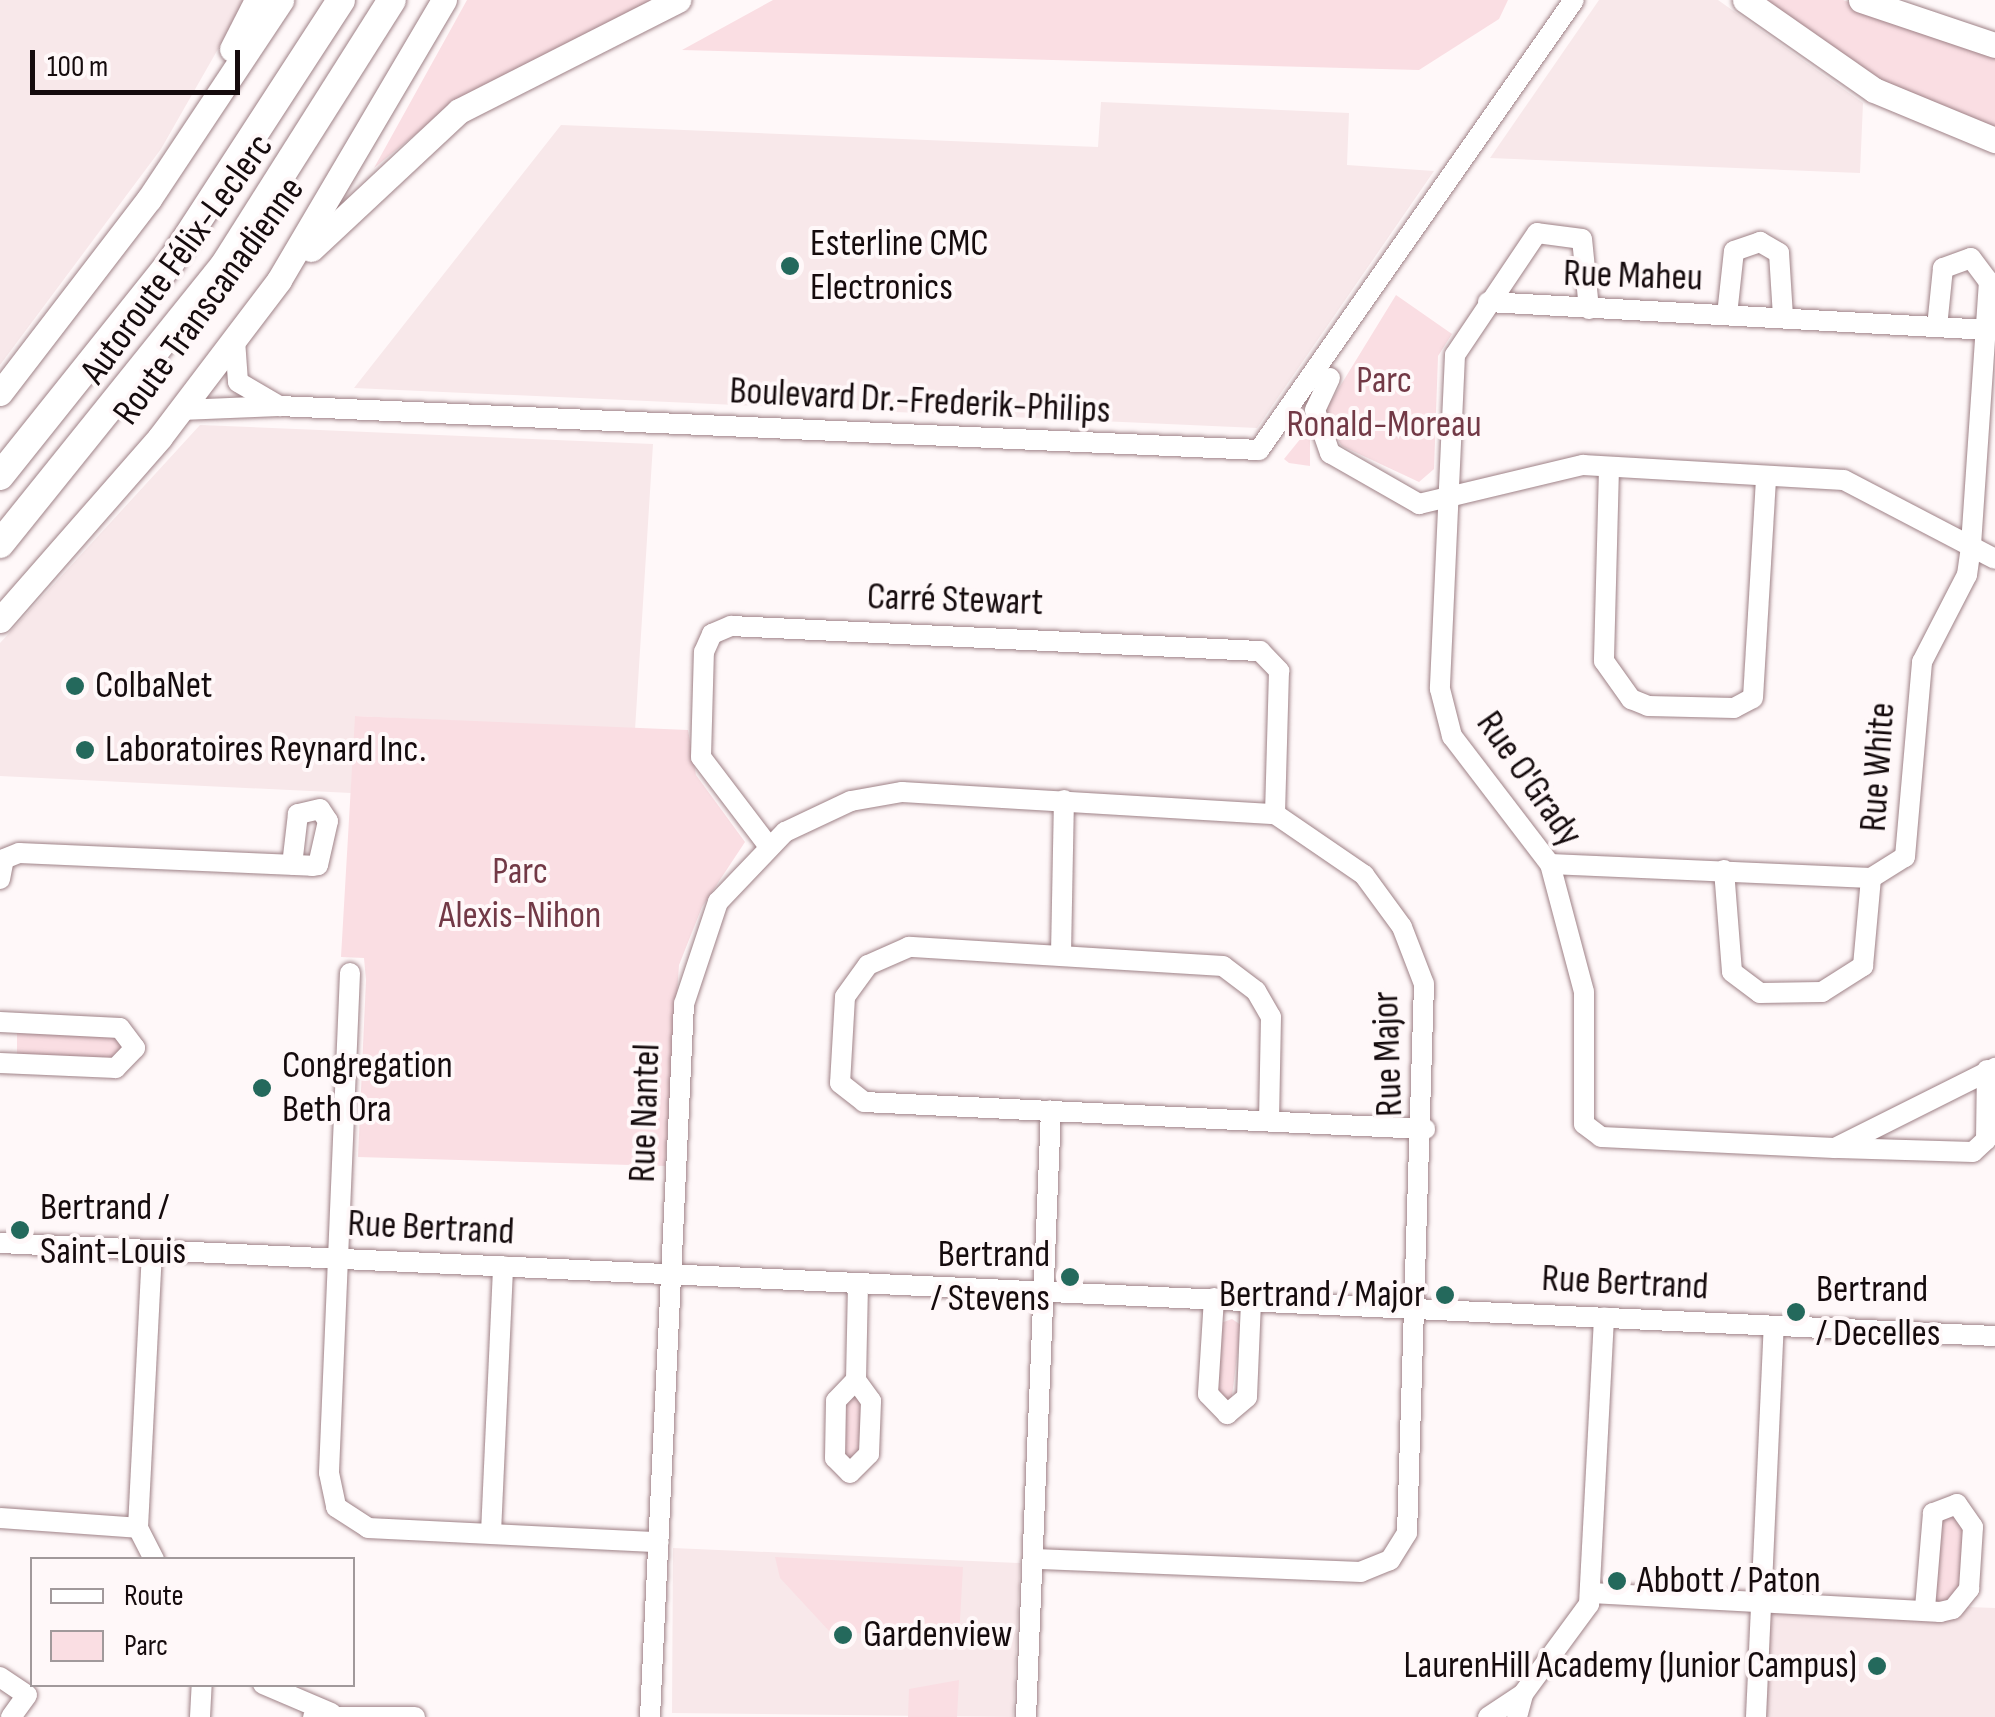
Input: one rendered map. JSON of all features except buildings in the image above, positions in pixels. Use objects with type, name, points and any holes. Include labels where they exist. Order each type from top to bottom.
[{"type":"highway","name":"Autoroute Félix-Leclerc","points":[[0,476],[171,262],[340,0]]},
{"type":"highway","name":"Autoroute Félix-Leclerc","points":[[0,544],[225,264],[392,0]]},
{"type":"main road","points":[[182,152],[257,0]]},
{"type":"main road","points":[[0,393],[182,152],[281,0]]},
{"type":"main road","name":"Route Transcanadienne","points":[[0,620],[181,410],[279,280],[444,0]]},
{"type":"main road","points":[[279,280],[458,112],[678,0]]},
{"type":"main road","points":[[1745,0],[1874,90],[1995,140]]},
{"type":"main road","points":[[1861,0],[1995,45]]},
{"type":"street","name":"Boulevard Dr.-Frederik-Philips","points":[[280,406],[1259,450],[1574,0]]},
{"type":"street","name":"Boulevard Dr.-Frederik-Philips","points":[[1432,207],[1423,240],[1334,371],[1314,410],[1340,463],[1413,502],[1446,502]]},
{"type":"street","points":[[1589,309],[1588,248],[1574,234],[1546,231],[1526,243],[1454,355],[1446,502],[1554,467],[1844,480],[1995,559]]},
{"type":"street","points":[[1726,315],[1734,251],[1760,242],[1779,254],[1782,317]]},
{"type":"street","name":"Rue White","points":[[1550,864],[1871,878],[1896,868],[1912,845],[1922,662],[1967,575],[1972,545],[1990,282],[1971,258],[1943,268],[1937,327]]},
{"type":"street","name":"Rue Maheu","points":[[1488,302],[1987,330]]},
{"type":"street","points":[[234,340],[238,382],[280,406]]},
{"type":"street","points":[[181,410],[280,406]]},
{"type":"street","points":[[1610,468],[1604,661],[1631,699],[1648,706],[1734,708],[1753,698],[1766,476]]},
{"type":"street","name":"Rue O'Grady","points":[[1446,502],[1443,713],[1550,864],[1584,992],[1588,1132],[1836,1148]]},
{"type":"street","name":"Carré Stewart","points":[[767,844],[701,757],[704,652],[712,634],[731,626],[1260,651],[1280,684],[1275,814]]},
{"type":"street","name":"Rue Nantel","points":[[650,1717],[686,985],[718,902],[767,844],[828,809],[902,792],[1064,800]]},
{"type":"street","points":[[1061,954],[1064,800],[1275,814]]},
{"type":"street","name":"Rue Major","points":[[1034,1559],[1347,1573],[1390,1560],[1408,1533],[1421,1308],[1429,1017],[1414,952],[1364,876],[1275,814]]},
{"type":"street","points":[[0,878],[4,858],[19,853],[292,865]]},
{"type":"street","points":[[1724,870],[1732,972],[1760,993],[1822,992],[1864,966],[1871,878]]},
{"type":"street","points":[[1269,1121],[1271,1017],[1244,978],[1198,960],[909,947],[868,965],[840,1017],[846,1093],[864,1102],[1426,1129]]},
{"type":"street","points":[[350,973],[330,1487],[342,1515],[368,1528],[658,1542]]},
{"type":"street","points":[[0,1022],[120,1028],[135,1048],[116,1068],[0,1063]]},
{"type":"street","points":[[1836,1148],[1973,1152],[1986,1140],[1991,1069]]},
{"type":"street","points":[[1836,1148],[1991,1069]]},
{"type":"street","points":[[1026,1717],[1051,1111]]},
{"type":"street","name":"Rue Bertrand","points":[[0,1242],[1995,1336]]},
{"type":"street","points":[[152,1251],[138,1528],[152,1557]]},
{"type":"street","points":[[491,1534],[503,1266]]},
{"type":"street","points":[[856,1380],[858,1283]]},
{"type":"street","points":[[1214,1298],[1208,1394],[1227,1414],[1247,1397],[1251,1300]]},
{"type":"street","points":[[1517,1717],[1523,1694],[1592,1593],[1604,1318]]},
{"type":"street","points":[[1756,1717],[1774,1326]]},
{"type":"street","points":[[1592,1593],[1925,1609],[1953,1608],[1970,1589],[1973,1527],[1957,1504],[1940,1505],[1930,1522],[1925,1609]]},
{"type":"street","points":[[0,1518],[138,1528]]},
{"type":"street","points":[[0,1678],[27,1695],[11,1717]]},
{"type":"street","points":[[200,1717],[202,1687]]},
{"type":"street","points":[[268,1687],[323,1715],[415,1717]]},
{"type":"street","points":[[1488,1717],[1523,1694]]},
{"type":"shaded area","points":[[0,0],[246,0],[161,149],[0,365]]},
{"type":"shaded area","points":[[1599,0],[1718,0],[1863,103],[1860,173],[1490,158]]},
{"type":"shaded area","points":[[1101,102],[1349,113],[1347,165],[1434,171],[1257,428],[354,388],[561,125],[1098,147]]},
{"type":"shaded area","points":[[200,425],[653,444],[635,730],[356,716],[351,793],[0,776],[0,643]]},
{"type":"shaded area","name":"Gardenview","points":[[673,1548],[1020,1563],[1013,1717],[672,1713]]},
{"type":"shaded area","name":"LaurenHill Academy (Junior Campus)","points":[[1761,1599],[1995,1608],[1995,1717],[1756,1717]]},
{"type":"green space","points":[[467,0],[661,0],[422,129],[374,168]]},
{"type":"green space","points":[[773,0],[1508,0],[1499,19],[1419,70],[682,50]]},
{"type":"green space","points":[[1765,0],[1843,0],[1995,52],[1995,128],[1883,81]]},
{"type":"green space","name":"Parc Ronald-Moreau","points":[[1396,295],[1452,334],[1438,356],[1434,469],[1419,482],[1342,446],[1323,414]]},
{"type":"green space","points":[[1310,427],[1310,466],[1289,463],[1284,459]]},
{"type":"green space","name":"Parc Alexis-Nihon","points":[[355,716],[688,730],[696,775],[745,842],[702,907],[679,965],[665,1166],[358,1157],[366,980],[364,958],[341,957]]},
{"type":"green space","points":[[17,1033],[115,1035],[125,1048],[117,1059],[17,1055]]},
{"type":"green space","points":[[1232,1319],[1241,1325],[1231,1404],[1217,1398],[1221,1323]]},
{"type":"green space","points":[[855,1396],[863,1404],[858,1462],[843,1456],[845,1403]]},
{"type":"green space","points":[[1954,1514],[1965,1527],[1962,1583],[1955,1598],[1936,1603],[1941,1520]]},
{"type":"green space","points":[[775,1557],[963,1567],[959,1638],[830,1632],[780,1578]]},
{"type":"green space","points":[[959,1680],[957,1717],[908,1717],[909,1689]]},
{"type":"place","name":"Esterline CMC Electronics","points":[[790,266]]},
{"type":"place","name":"ColbaNet","points":[[75,686]]},
{"type":"place","name":"Laboratoires Reynard Inc.","points":[[85,750]]},
{"type":"place","name":"Congregation Beth Ora","points":[[262,1088]]},
{"type":"place","name":"Bertrand / Saint-Louis","points":[[20,1230]]},
{"type":"place","name":"Bertrand / Stevens","points":[[1070,1277]]},
{"type":"place","name":"Bertrand / Major","points":[[1445,1295]]},
{"type":"place","name":"Bertrand / Decelles","points":[[1796,1312]]},
{"type":"place","name":"Abbott / Paton","points":[[1617,1581]]},
{"type":"place","name":"Gardenview","points":[[843,1635]]},
{"type":"place","name":"LaurenHill Academy (Junior Campus)","points":[[1877,1666]]}]
